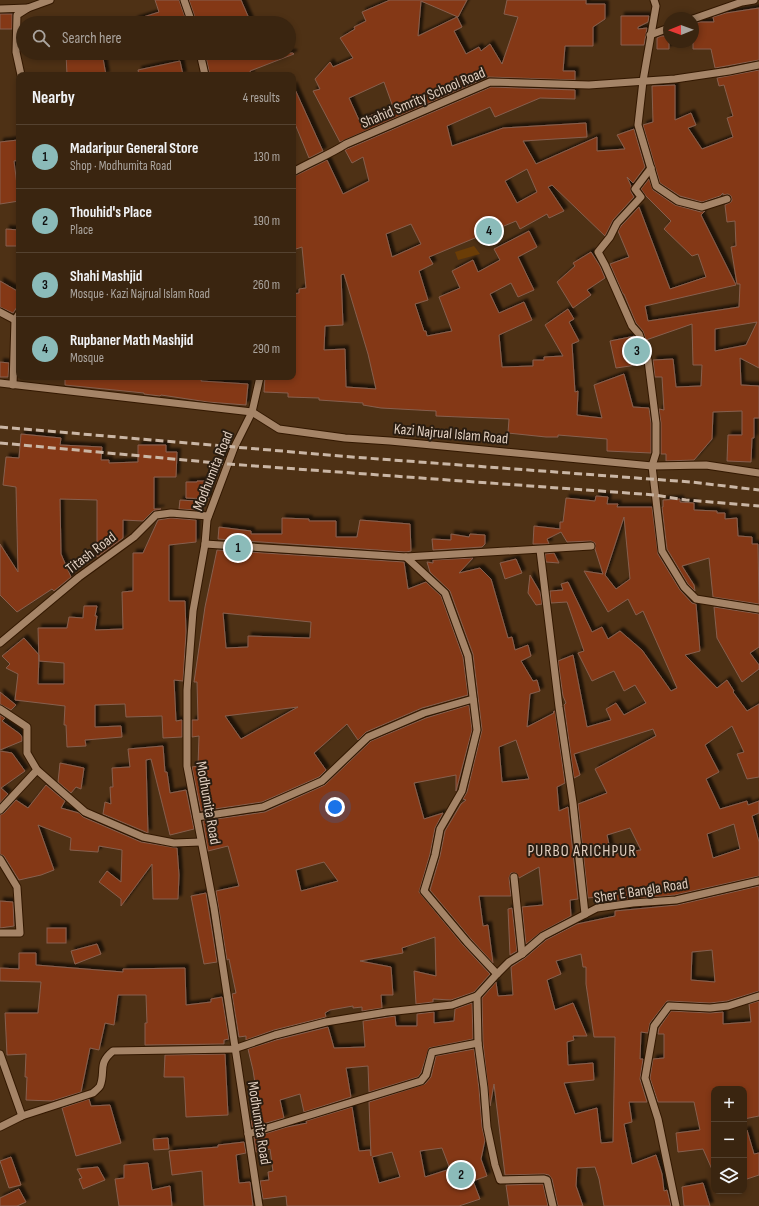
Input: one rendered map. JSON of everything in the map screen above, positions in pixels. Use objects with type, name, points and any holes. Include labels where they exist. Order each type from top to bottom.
[{"type":"street","points":[[17,16],[28,8],[50,0]]},
{"type":"street","points":[[184,0],[190,16]]},
{"type":"street","points":[[654,0],[656,6],[643,81],[638,125],[656,186],[678,201],[702,206],[727,199]]},
{"type":"street","points":[[699,17],[742,2],[754,0]]},
{"type":"street","points":[[0,9],[28,8]]},
{"type":"street","points":[[650,35],[663,30]]},
{"type":"street","points":[[18,60],[20,72]]},
{"type":"street","points":[[202,60],[204,72]]},
{"type":"street","name":"Shahid Smrity School Road","points":[[296,170],[310,162],[330,154],[346,144],[490,82],[589,85],[675,79],[759,65]]},
{"type":"street","points":[[651,168],[635,189],[641,197],[617,223],[610,237],[598,252],[605,264],[632,326],[639,334],[648,360],[656,423],[656,453],[652,466],[662,551],[684,586],[696,599],[759,609]]},
{"type":"street","points":[[0,312],[15,320],[13,385]]},
{"type":"street","points":[[0,383],[252,412],[259,380]]},
{"type":"street","name":"Kazi Najrual Islam Road","points":[[252,412],[279,428],[345,438],[652,466],[706,465],[759,474]]},
{"type":"street","name":"Modhumita Road","points":[[252,412],[234,448],[208,516],[205,544],[193,611],[187,690],[187,766],[214,908],[258,1206]]},
{"type":"street","name":"Titash Road","points":[[0,643],[79,577],[134,537],[156,515],[171,513],[208,516]]},
{"type":"street","points":[[205,544],[406,557],[591,546]]},
{"type":"street","points":[[540,550],[559,707],[573,804],[585,914]]},
{"type":"street","points":[[406,557],[445,593],[468,656],[477,730],[462,792],[440,829],[435,855],[424,890],[467,942],[497,974]]},
{"type":"street","points":[[197,818],[263,807],[322,781],[368,737],[424,713],[473,699]]},
{"type":"street","points":[[0,709],[27,727],[27,753],[37,770],[85,812],[111,825],[143,837],[174,843],[202,842]]},
{"type":"street","points":[[0,810],[37,770]]},
{"type":"street","points":[[0,859],[16,887],[20,933],[0,933]]},
{"type":"street","points":[[514,877],[522,954]]},
{"type":"street","name":"Sher E Bangla Road","points":[[477,996],[510,962],[543,936],[597,908],[676,900],[759,881]]},
{"type":"street","points":[[0,1127],[22,1116],[93,1093],[100,1086],[103,1063],[108,1055],[113,1051],[234,1049],[275,1034],[326,1022],[387,1012],[452,1005],[477,996],[478,1044],[484,1088],[487,1127],[495,1165],[500,1180],[547,1180],[553,1206]]},
{"type":"street","points":[[676,1206],[658,1119],[645,1078],[654,1026],[669,1006],[710,1008],[728,1006],[759,996]]},
{"type":"street","points":[[248,1134],[421,1081],[426,1075],[432,1052],[478,1044]]},
{"type":"street","points":[[0,1054],[22,1116]]},
{"type":"shaded area","points":[[474,246],[480,254],[458,260],[455,252]]},
{"type":"building","points":[[155,0],[179,0],[185,16],[146,16],[159,12]]},
{"type":"building","points":[[189,0],[241,0],[248,16],[195,16]]},
{"type":"building","points":[[390,0],[467,0],[458,17],[421,1],[418,36],[457,17],[462,27],[454,31],[466,54],[479,47],[481,51],[490,44],[502,64],[518,17],[504,14],[507,0],[586,0],[586,4],[605,4],[605,19],[593,27],[593,46],[565,46],[563,71],[575,71],[575,80],[488,77],[340,142],[313,91],[320,89],[315,79],[330,62],[333,67],[353,58],[340,38],[355,29],[354,27],[366,21],[362,12]],"holes":[[[384,82],[393,107],[359,120],[349,98]]]},
{"type":"building","points":[[759,8],[759,60],[715,68],[711,49],[693,49],[699,48],[699,22],[714,22],[713,17],[726,13]]},
{"type":"building","points":[[0,14],[12,14],[12,29],[0,29]]},
{"type":"building","points":[[621,16],[649,16],[648,22],[638,27],[638,29],[647,28],[644,45],[621,45]]},
{"type":"building","points":[[663,36],[663,48],[669,49],[657,49],[657,38]]},
{"type":"building","points":[[66,60],[103,60],[105,72],[67,72]]},
{"type":"building","points":[[207,60],[278,60],[250,72],[209,72]]},
{"type":"building","points":[[180,61],[182,72],[138,72],[138,70]]},
{"type":"building","points":[[759,70],[759,368],[740,358],[741,385],[759,386],[759,418],[754,418],[754,438],[752,438],[751,462],[727,461],[728,435],[742,435],[742,411],[713,412],[712,439],[694,460],[666,461],[666,454],[661,454],[661,423],[659,409],[664,410],[662,377],[655,377],[653,360],[673,359],[676,387],[701,386],[702,365],[693,365],[692,324],[646,340],[643,331],[636,323],[610,264],[629,257],[618,231],[639,207],[670,289],[706,277],[698,254],[692,256],[664,229],[671,221],[641,189],[649,179],[653,190],[675,205],[701,212],[705,211],[701,215],[736,285],[645,306],[648,321],[739,307],[740,284],[737,284],[731,247],[736,246],[735,221],[727,222],[725,205],[731,202],[731,196],[728,194],[723,195],[723,193],[720,196],[702,202],[680,196],[660,183],[643,125],[653,122],[652,86],[675,85],[675,120],[691,113],[696,125],[688,128],[702,149],[733,137],[727,118],[733,116],[724,85],[719,86],[717,78]],"holes":[[[757,322],[746,345],[715,351],[715,329]]]},
{"type":"building","points":[[491,87],[575,90],[575,99],[540,98],[495,117],[490,107],[447,126],[452,146],[503,128],[586,123],[587,137],[523,141],[536,164],[597,137],[597,151],[625,149],[617,135],[634,129],[645,167],[633,183],[627,177],[634,197],[613,220],[605,236],[552,185],[548,187],[564,211],[549,218],[547,214],[520,229],[516,221],[429,257],[433,264],[419,271],[428,300],[415,304],[427,336],[452,331],[439,297],[460,288],[452,271],[473,260],[478,272],[500,260],[494,249],[529,231],[537,247],[518,257],[534,290],[518,297],[511,283],[490,294],[499,313],[524,302],[532,320],[499,335],[502,367],[533,366],[533,360],[544,360],[544,357],[563,356],[545,325],[568,309],[574,319],[569,322],[579,341],[572,344],[575,392],[578,391],[577,415],[602,418],[594,385],[624,374],[633,407],[649,408],[651,423],[651,453],[607,451],[607,439],[558,435],[558,437],[546,437],[508,433],[509,419],[436,416],[436,411],[381,408],[363,405],[363,403],[319,400],[319,398],[288,397],[288,393],[264,392],[265,380],[296,380],[296,294],[299,293],[299,289],[306,288],[302,247],[296,249],[296,176],[327,160],[343,194],[369,181],[363,157],[352,163],[345,150]],"holes":[[[527,169],[537,192],[517,203],[505,181]],[[411,224],[421,244],[392,257],[386,234]],[[344,274],[368,354],[376,389],[346,387],[345,349],[324,350],[325,326],[343,325],[341,275]]]},
{"type":"building","points":[[296,92],[323,151],[309,158],[296,126]]},
{"type":"building","points":[[16,140],[16,161],[14,161],[16,177],[16,201],[0,204],[0,142]]},
{"type":"building","points":[[6,229],[16,230],[16,246],[6,246]]},
{"type":"building","points":[[591,252],[600,266],[605,278],[587,290],[591,295],[573,308],[557,282],[575,266],[573,263]]},
{"type":"building","points":[[0,281],[16,290],[16,308],[13,313],[0,307]]},
{"type":"building","points":[[635,336],[644,364],[616,368],[610,341]]},
{"type":"building","points":[[0,362],[9,363],[8,377],[0,377]]},
{"type":"building","points":[[65,380],[201,380],[248,384],[246,405],[65,385]]},
{"type":"building","points":[[21,434],[61,438],[60,445],[102,447],[101,460],[109,460],[109,463],[138,462],[138,445],[166,445],[166,452],[177,452],[176,477],[154,477],[154,509],[161,509],[153,511],[143,521],[123,520],[123,538],[97,557],[97,500],[60,499],[61,554],[71,577],[54,591],[52,589],[17,612],[0,595],[0,544],[18,572],[16,487],[3,485],[6,457],[19,458]]},
{"type":"building","points":[[208,481],[208,499],[186,498],[186,482]]},
{"type":"building","points":[[596,496],[608,497],[607,504],[618,504],[617,507],[652,507],[658,554],[680,590],[692,603],[696,604],[700,651],[685,655],[717,688],[727,680],[734,691],[733,692],[747,711],[759,704],[759,777],[747,779],[737,754],[744,752],[732,726],[705,745],[719,772],[706,779],[720,809],[747,801],[748,805],[759,801],[759,813],[752,816],[759,842],[759,876],[675,895],[614,901],[613,895],[588,898],[578,804],[607,793],[595,769],[656,736],[653,729],[574,754],[580,775],[574,778],[564,705],[566,703],[563,696],[558,661],[573,655],[587,727],[611,720],[606,709],[616,703],[624,715],[646,703],[635,685],[624,691],[614,671],[592,681],[578,653],[584,651],[567,602],[551,603],[550,591],[563,590],[561,584],[568,582],[592,632],[602,627],[608,639],[620,631],[642,650],[671,691],[677,688],[643,611],[636,615],[628,599],[608,612],[584,571],[603,574],[595,549],[595,543],[591,541],[567,542],[561,532],[547,539],[549,544],[533,544],[534,526],[560,529],[560,522],[563,522],[566,498],[595,501]],"holes":[[[624,517],[630,579],[616,589],[605,575]],[[734,824],[740,849],[713,858],[707,834]],[[630,828],[641,850],[611,854],[607,835]]]},
{"type":"building","points":[[680,499],[680,502],[694,503],[694,510],[717,511],[717,513],[725,513],[725,519],[737,518],[738,536],[752,537],[752,544],[758,544],[759,604],[713,597],[709,558],[682,566],[694,585],[695,591],[688,584],[667,549],[662,507],[663,500]]},
{"type":"building","points":[[180,500],[195,501],[195,510],[179,509]]},
{"type":"building","points":[[171,518],[196,520],[196,542],[169,545],[169,601],[185,601],[186,632],[183,681],[174,680],[176,721],[182,720],[182,737],[163,738],[162,716],[126,717],[125,704],[95,705],[95,727],[121,726],[122,737],[85,740],[86,746],[67,747],[66,725],[64,725],[65,706],[15,700],[18,674],[6,668],[10,664],[2,656],[24,638],[39,655],[38,628],[67,628],[69,617],[83,618],[84,606],[97,606],[95,630],[123,629],[122,592],[133,591],[133,553],[143,553],[158,520]],"holes":[[[39,658],[39,661],[64,663],[64,684],[38,684]]]},
{"type":"building","points":[[282,518],[309,519],[309,521],[336,521],[336,537],[357,537],[360,520],[410,524],[411,551],[406,552],[218,539],[219,527],[251,531],[251,534],[282,534]]},
{"type":"building","points":[[451,534],[469,537],[470,534],[485,535],[485,544],[482,547],[433,550],[432,539],[451,540]]},
{"type":"building","points":[[217,550],[404,562],[408,589],[426,582],[441,596],[463,657],[468,695],[422,708],[366,732],[358,740],[347,724],[314,753],[326,770],[319,777],[262,802],[201,811],[192,767],[198,766],[199,736],[192,737],[192,720],[198,720],[197,682],[194,682],[205,607]],"holes":[[[223,613],[311,622],[310,638],[248,636],[248,647],[226,648]],[[298,707],[241,739],[225,716]]]},
{"type":"building","points":[[554,553],[559,563],[546,562],[545,554]]},
{"type":"building","points":[[473,558],[459,573],[480,568],[491,579],[508,638],[512,637],[515,650],[528,645],[531,656],[521,661],[533,681],[537,680],[540,691],[530,694],[527,727],[554,713],[553,712],[555,711],[565,783],[557,787],[559,811],[568,807],[578,899],[570,900],[571,916],[541,932],[526,944],[522,907],[543,905],[539,867],[519,878],[516,873],[511,873],[509,878],[511,896],[479,896],[483,926],[488,925],[493,963],[430,890],[440,856],[445,831],[461,804],[466,800],[463,799],[467,792],[482,730],[473,654],[450,591],[430,572],[427,562],[433,563],[433,560]],"holes":[[[516,740],[529,779],[502,782],[499,747]]]},
{"type":"building","points":[[516,559],[522,573],[505,579],[500,563]]},
{"type":"building","points":[[530,575],[540,592],[542,604],[536,605],[528,593]]},
{"type":"building","points":[[714,607],[759,614],[759,647],[750,653],[759,665],[759,669],[742,682],[717,638]]},
{"type":"building","points":[[0,692],[16,705],[11,710],[0,704]]},
{"type":"building","points":[[469,705],[472,730],[456,791],[456,775],[414,783],[424,819],[443,813],[435,828],[430,854],[419,892],[463,945],[490,974],[474,992],[451,1000],[433,999],[433,1002],[416,1004],[414,971],[436,976],[435,937],[402,948],[403,953],[360,961],[391,967],[393,995],[381,995],[382,1008],[362,1011],[362,1007],[353,1008],[353,1006],[330,1010],[325,1013],[326,1017],[274,1030],[246,1040],[246,1036],[239,1037],[232,994],[236,993],[229,959],[227,960],[216,891],[239,886],[228,846],[208,851],[203,821],[265,812],[325,785],[371,741],[426,718]],"holes":[[[324,862],[338,881],[301,891],[296,870]]]},
{"type":"building","points":[[0,715],[5,718],[2,721],[20,734],[22,741],[0,750]]},
{"type":"building","points":[[163,746],[165,772],[167,772],[170,793],[186,790],[194,829],[170,835],[151,759],[146,760],[148,833],[103,814],[105,802],[111,804],[110,787],[113,787],[112,768],[130,767],[128,749]]},
{"type":"building","points":[[0,751],[12,753],[25,771],[1,788],[8,794],[0,803]]},
{"type":"building","points":[[60,763],[84,768],[81,789],[76,787],[71,793],[58,782]]},
{"type":"building","points":[[46,785],[65,801],[61,808],[79,813],[83,817],[141,842],[177,848],[179,875],[178,899],[153,899],[152,864],[121,906],[121,899],[99,882],[107,871],[121,882],[122,850],[99,846],[98,852],[70,850],[71,838],[38,825],[54,870],[41,875],[19,880],[4,856],[0,854],[0,815],[4,813],[16,800],[28,808]]},
{"type":"building","points":[[759,886],[759,991],[727,1001],[710,1003],[667,1001],[650,1023],[648,1033],[641,1032],[640,1059],[643,1059],[640,1079],[647,1102],[629,1102],[632,1122],[624,1124],[632,1164],[656,1155],[662,1174],[664,1191],[667,1190],[671,1206],[604,1206],[595,1167],[577,1168],[576,1186],[583,1206],[558,1206],[552,1179],[549,1175],[505,1175],[494,1084],[490,1106],[483,1043],[482,998],[496,982],[498,996],[513,995],[511,967],[525,958],[546,940],[577,924],[615,916],[615,911],[677,905]],"holes":[[[712,950],[715,982],[691,980],[692,952]],[[581,954],[583,967],[586,967],[586,984],[594,1037],[615,1037],[613,1142],[601,1143],[597,1108],[575,1114],[564,1083],[594,1080],[593,1063],[568,1065],[567,1042],[574,1040],[573,1036],[587,1036],[573,1003],[555,1010],[547,980],[561,974],[556,961]]]},
{"type":"building","points":[[206,893],[217,962],[204,964],[191,896]]},
{"type":"building","points":[[0,901],[13,902],[14,926],[0,928]]},
{"type":"building","points":[[512,908],[517,951],[510,955],[508,909]]},
{"type":"building","points":[[47,928],[66,928],[66,943],[47,943]]},
{"type":"building","points":[[97,944],[101,954],[75,964],[71,951]]},
{"type":"building","points":[[19,953],[36,953],[36,965],[123,972],[123,969],[185,968],[186,1005],[211,1002],[211,999],[222,997],[229,1039],[224,1040],[224,1044],[145,1045],[145,1023],[147,1023],[146,995],[118,995],[114,1025],[105,1023],[99,1050],[90,1048],[81,1092],[52,1101],[26,1100],[26,1054],[7,1055],[5,1013],[38,1013],[41,982],[0,981],[0,968],[19,969]]},
{"type":"building","points":[[759,1001],[759,1116],[747,1118],[747,1086],[711,1086],[711,1167],[703,1149],[678,1152],[676,1133],[700,1130],[694,1102],[658,1102],[650,1078],[653,1059],[664,1058],[664,1034],[658,1034],[659,1028],[671,1011],[710,1013],[723,1012],[723,1024],[751,1022],[749,1004]]},
{"type":"building","points":[[472,1003],[473,1039],[429,1048],[421,1073],[418,1077],[369,1092],[368,1066],[346,1068],[351,1097],[304,1112],[300,1094],[280,1100],[284,1118],[252,1127],[251,1121],[261,1118],[248,1049],[276,1040],[328,1027],[334,1048],[365,1047],[363,1021],[395,1016],[396,1026],[417,1026],[417,1014],[434,1012],[434,1023],[454,1021],[455,1009]]},
{"type":"building","points":[[474,1049],[482,1127],[485,1140],[481,1159],[487,1176],[473,1181],[480,1199],[459,1206],[287,1206],[286,1196],[263,1199],[260,1181],[269,1180],[268,1172],[273,1171],[270,1149],[256,1152],[254,1137],[287,1127],[307,1123],[306,1121],[352,1107],[359,1151],[370,1150],[371,1156],[369,1102],[425,1084],[431,1077],[436,1056]],"holes":[[[442,1148],[450,1169],[425,1177],[420,1151]],[[392,1152],[400,1177],[379,1183],[372,1157]]]},
{"type":"building","points":[[225,1054],[228,1115],[186,1117],[184,1077],[164,1077],[165,1055]]},
{"type":"building","points":[[89,1099],[91,1106],[110,1105],[121,1143],[76,1156],[62,1108]]},
{"type":"building","points":[[747,1130],[754,1154],[759,1153],[759,1175],[747,1179]]},
{"type":"building","points":[[168,1138],[169,1149],[154,1150],[153,1139]]},
{"type":"building","points":[[244,1142],[246,1153],[236,1155],[239,1183],[250,1182],[253,1206],[204,1206],[202,1171],[172,1175],[169,1151],[218,1147],[218,1145]]},
{"type":"building","points":[[11,1157],[21,1185],[9,1188],[0,1161]]},
{"type":"building","points":[[148,1163],[152,1190],[170,1186],[172,1206],[119,1206],[115,1179],[124,1178],[124,1165]]},
{"type":"building","points":[[98,1167],[105,1180],[83,1189],[79,1179],[82,1178],[77,1169]]},
{"type":"building","points":[[703,1183],[710,1206],[684,1206],[682,1187]]},
{"type":"building","points":[[543,1184],[548,1206],[509,1206],[506,1185]]},
{"type":"building","points":[[19,1189],[26,1202],[17,1206],[0,1206],[0,1198]]},
{"type":"railway","points":[[0,427],[352,457],[691,482],[759,490]]},
{"type":"railway","points":[[0,443],[228,464],[655,495],[686,500],[759,506]]},
{"type":"place","name":"Rupbaner Math Mashjid","points":[[489,231]]},
{"type":"place","name":"Shahi Mashjid","points":[[637,351]]},
{"type":"place","name":"Madaripur General Store","points":[[238,548]]},
{"type":"place","name":"Thouhid's Place","points":[[461,1175]]},
{"type":"district","name":"PURBO ARICHPUR","points":[[582,851]]}]
